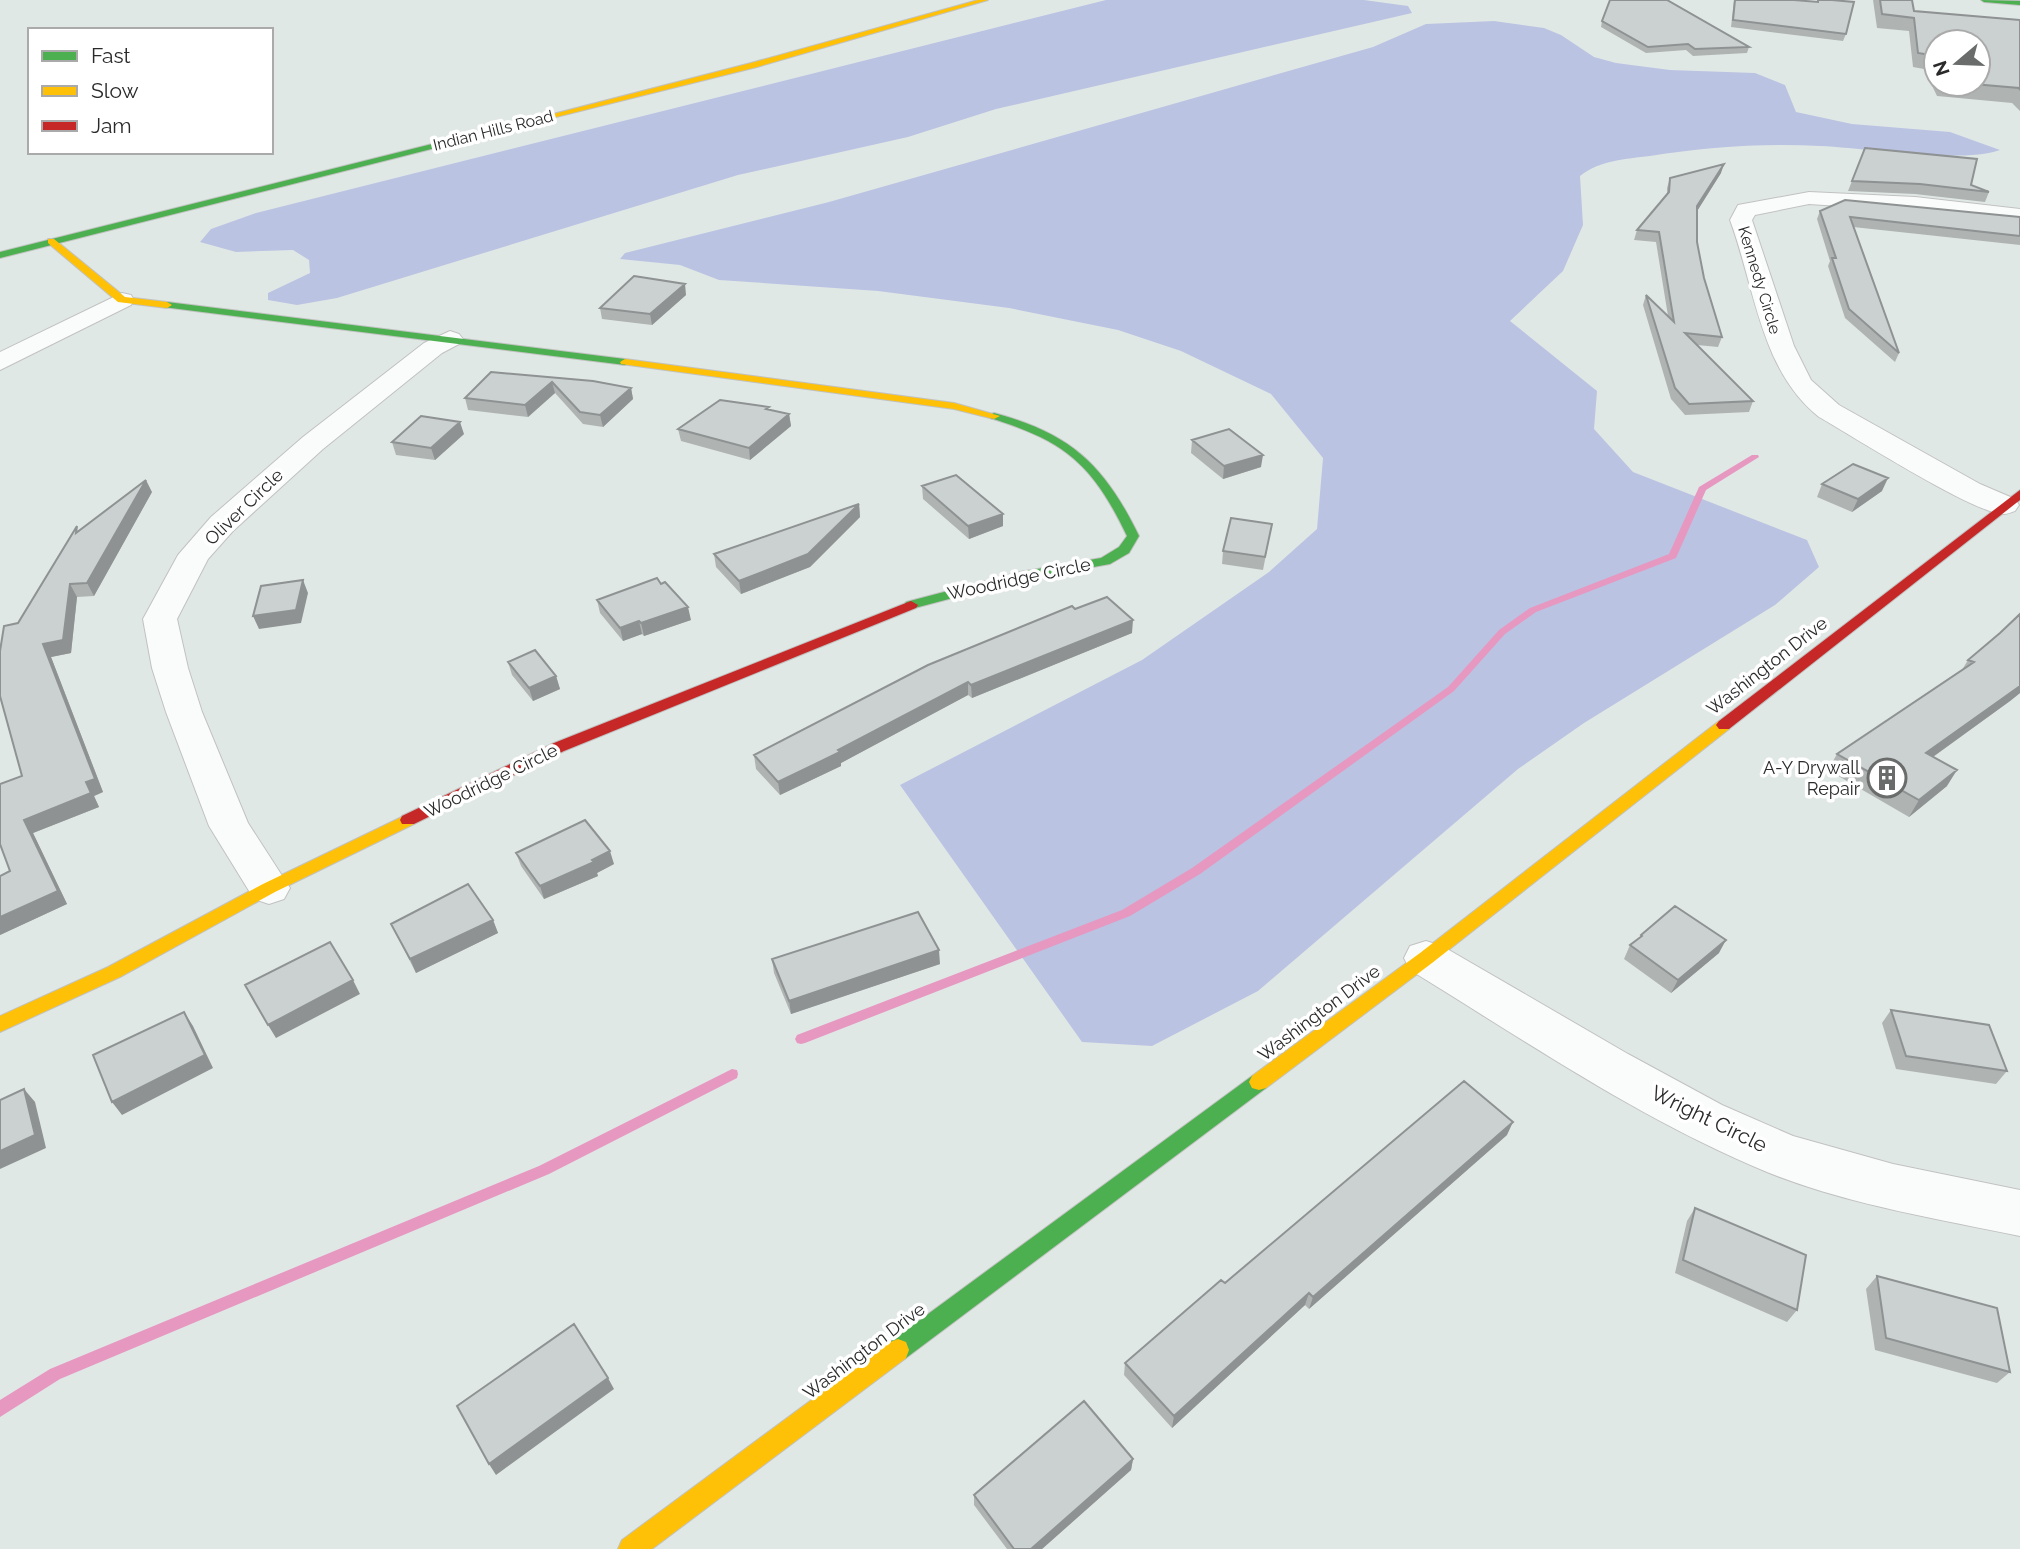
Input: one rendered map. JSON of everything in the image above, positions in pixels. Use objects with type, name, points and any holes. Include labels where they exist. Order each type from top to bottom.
[{"type":"street","name":"Indian Hills Road","points":[[0,255],[754,65],[985,0]]},
{"type":"street","points":[[1984,0],[2020,3]]},
{"type":"street","name":"Kennedy Circle","points":[[2012,499],[1969,490],[1829,411],[1811,396],[1799,382],[1781,346],[1754,254],[1741,220],[1746,210],[1809,198],[1915,204],[2020,216]]},
{"type":"street","points":[[0,362],[122,300],[51,241]]},
{"type":"street","name":"Woodridge Circle","points":[[0,1024],[114,972],[269,888],[559,747],[925,599],[1020,576],[1105,561],[1124,550],[1133,536],[1115,496],[1088,462],[1053,437],[1012,418],[954,406],[450,339],[122,300]]},
{"type":"street","name":"Oliver Circle","points":[[269,888],[229,826],[170,668],[160,619],[194,555],[222,524],[313,443],[433,348],[450,339]]},
{"type":"street","name":"Washington Drive","points":[[631,1549],[1426,958],[2012,499]]},
{"type":"street","name":"Wright Circle","points":[[1426,958],[1611,1068],[1705,1120],[1785,1156],[1893,1187],[2020,1213]]},
{"type":"shaded area","points":[[1106,0],[1364,0],[1408,6],[1412,13],[996,109],[908,137],[738,175],[337,298],[297,305],[268,300],[268,293],[310,273],[309,260],[293,250],[236,252],[200,242],[211,229],[256,213]]},
{"type":"shaded area","points":[[1494,21],[1544,28],[1561,35],[1594,57],[1616,63],[1670,70],[1755,73],[1785,85],[1796,112],[1852,124],[1950,132],[2000,150],[1961,156],[1820,146],[1735,146],[1614,161],[1580,176],[1583,225],[1563,271],[1510,321],[1597,391],[1594,429],[1633,472],[1807,540],[1819,567],[1775,605],[1584,723],[1518,769],[1258,991],[1152,1046],[1082,1042],[900,785],[1142,660],[1269,572],[1317,529],[1323,458],[1271,394],[1181,351],[1118,330],[1009,308],[878,291],[719,280],[680,265],[620,259],[625,253],[829,202],[1373,47],[1426,24]]},
{"type":"building","points":[[1610,0],[1667,0],[1749,47],[1695,49],[1688,44],[1648,47],[1602,21]]},
{"type":"building","points":[[1735,0],[1854,2],[1846,34],[1733,20]]},
{"type":"building","points":[[1880,0],[1912,0],[1914,11],[2020,20],[2020,90],[1992,86],[1992,28],[1922,28],[1922,54],[1918,53],[1914,18],[1882,14]]},
{"type":"building","points":[[1865,148],[1977,159],[1971,185],[1989,192],[1920,184],[1852,181]]},
{"type":"building","points":[[1724,164],[1697,206],[1697,242],[1704,278],[1722,337],[1685,333],[1753,401],[1689,404],[1675,388],[1646,295],[1674,322],[1659,232],[1637,230],[1669,192],[1670,178]]},
{"type":"building","points":[[1845,200],[2020,217],[2020,236],[1850,217],[1899,353],[1849,309],[1820,211]]},
{"type":"building","points":[[634,276],[685,284],[650,314],[600,308]]},
{"type":"building","points":[[491,372],[593,381],[631,388],[600,415],[580,412],[552,382],[525,405],[465,398]]},
{"type":"building","points":[[720,400],[769,407],[766,409],[789,414],[749,448],[678,429]]},
{"type":"building","points":[[421,416],[460,422],[431,448],[392,442]]},
{"type":"building","points":[[1229,429],[1263,455],[1224,466],[1192,440]]},
{"type":"building","points":[[1853,464],[1888,478],[1858,499],[1822,484]]},
{"type":"building","points":[[956,475],[1003,514],[968,526],[922,486]]},
{"type":"building","points":[[146,480],[87,583],[70,584],[63,640],[43,644],[95,779],[86,782],[91,793],[24,820],[58,891],[0,917],[0,876],[10,871],[0,844],[0,784],[22,776],[0,696],[0,651],[4,626],[18,623],[77,526],[76,533]]},
{"type":"building","points":[[859,504],[808,554],[739,581],[714,554]]},
{"type":"building","points":[[1231,518],[1272,524],[1265,557],[1223,551]]},
{"type":"building","points":[[657,578],[661,584],[665,582],[688,607],[620,628],[597,600]]},
{"type":"building","points":[[303,580],[296,610],[253,616],[261,586]]},
{"type":"building","points":[[1107,597],[1133,620],[971,685],[968,682],[838,750],[840,752],[778,782],[754,755],[928,665],[1072,606],[1075,609]]},
{"type":"building","points":[[2020,614],[2020,686],[1926,753],[1957,770],[1919,800],[1837,754],[1974,662],[1968,660]]},
{"type":"building","points":[[535,650],[556,676],[529,688],[508,662]]},
{"type":"building","points":[[585,820],[610,851],[592,860],[594,862],[540,886],[516,853]]},
{"type":"building","points":[[468,884],[493,920],[410,959],[391,924]]},
{"type":"building","points":[[1675,906],[1726,940],[1678,980],[1630,945]]},
{"type":"building","points":[[918,912],[939,950],[789,1001],[772,959]]},
{"type":"building","points":[[330,942],[353,980],[268,1025],[245,985]]},
{"type":"building","points":[[1891,1010],[1989,1025],[2007,1071],[1906,1056]]},
{"type":"building","points":[[184,1012],[205,1055],[112,1102],[93,1055]]},
{"type":"building","points":[[1464,1081],[1513,1122],[1313,1297],[1309,1293],[1174,1416],[1125,1363],[1221,1280],[1225,1283]]},
{"type":"building","points":[[24,1089],[35,1135],[0,1151],[0,1100]]},
{"type":"building","points":[[1695,1208],[1806,1255],[1797,1310],[1683,1260]]},
{"type":"building","points":[[1877,1276],[1997,1308],[2010,1372],[1886,1338]]},
{"type":"building","points":[[574,1324],[608,1378],[489,1464],[457,1406]]},
{"type":"building","points":[[1084,1401],[1133,1459],[1031,1549],[1014,1549],[974,1495]]},
{"type":"waterway","points":[[801,1039],[1126,913],[1196,871],[1451,689],[1502,632],[1533,610],[1673,556],[1702,489],[1755,457]]},
{"type":"waterway","points":[[0,1409],[55,1374],[544,1170],[732,1074]]},
{"type":"traffic: fast","points":[[1984,0],[2020,3]]},
{"type":"traffic: fast","points":[[0,255],[468,137]]},
{"type":"traffic: fast","points":[[167,305],[625,362]]},
{"type":"traffic: fast","points":[[911,605],[1020,576],[1105,561],[1124,550],[1133,536],[1109,490],[1080,457],[1044,433],[994,416]]},
{"type":"traffic: fast","points":[[898,1350],[1259,1082]]},
{"type":"traffic: slow","points":[[468,137],[754,65],[985,0]]},
{"type":"traffic: slow","points":[[51,241],[122,300],[167,305]]},
{"type":"traffic: slow","points":[[625,362],[954,406],[994,416]]},
{"type":"traffic: slow","points":[[1259,1082],[1426,958],[1724,725]]},
{"type":"traffic: slow","points":[[0,1024],[114,972],[269,888],[408,820]]},
{"type":"traffic: slow","points":[[631,1549],[898,1350]]},
{"type":"traffic: jam","points":[[1724,725],[2020,494]]},
{"type":"traffic: jam","points":[[408,820],[559,747],[911,605]]},
{"type":"place","name":"A-Y Drywall Repair","points":[[1887,778]]}]
